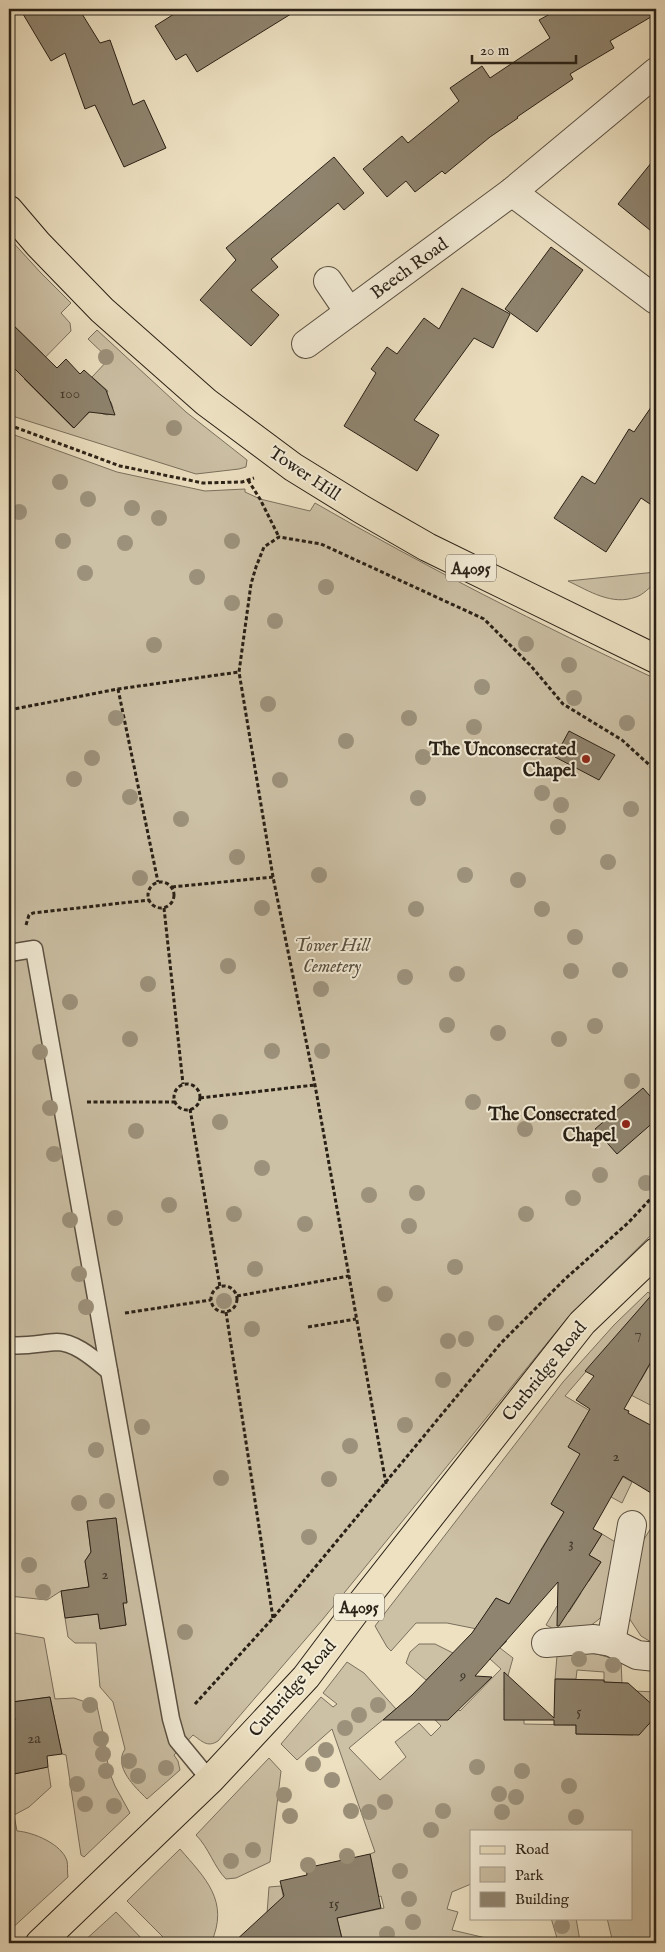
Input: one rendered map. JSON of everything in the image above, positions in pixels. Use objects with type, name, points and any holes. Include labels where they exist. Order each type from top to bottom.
[{"type":"main road","name":"Tower Hill","points":[[9,210],[38,244],[102,310],[206,402],[293,467],[361,509],[427,546],[654,652]]},
{"type":"main road","name":"Curbridge Road","points":[[40,1943],[210,1780],[306,1677],[363,1601],[582,1323],[656,1252]]},
{"type":"street","name":"Beech Road","points":[[306,344],[512,192],[656,72]]},
{"type":"street","points":[[512,192],[656,300]]},
{"type":"street","points":[[328,282],[349,312]]},
{"type":"street","points":[[611,1642],[632,1525]]},
{"type":"street","points":[[546,1643],[594,1639],[611,1642],[637,1655],[656,1657]]},
{"type":"lane","points":[[9,953],[34,949],[173,1728],[177,1740],[210,1780]]},
{"type":"lane","points":[[9,1345],[64,1343],[83,1352],[109,1371]]},
{"type":"path","points":[[9,425],[120,466],[203,484],[248,480],[293,467]]},
{"type":"path","points":[[248,480],[260,498],[279,537]]},
{"type":"path","points":[[386,1484],[315,1085],[273,877],[240,672],[251,584],[264,546],[279,537],[321,544],[484,619],[531,666],[563,704],[622,740],[656,771]]},
{"type":"path","points":[[9,710],[118,690],[240,672]]},
{"type":"path","points":[[118,690],[158,882]]},
{"type":"path","points":[[158,882],[166,883],[172,887],[273,877]]},
{"type":"path","points":[[158,882],[149,891],[149,900],[155,906],[164,908],[168,906],[173,900],[172,887]]},
{"type":"path","points":[[30,950],[26,923],[29,915],[33,913],[149,900]]},
{"type":"path","points":[[164,908],[184,1084]]},
{"type":"path","points":[[184,1084],[192,1084],[200,1093],[197,1105],[190,1109],[181,1108],[175,1102],[174,1097],[177,1089],[184,1084]]},
{"type":"path","points":[[200,1098],[315,1085]]},
{"type":"path","points":[[61,1103],[175,1102]]},
{"type":"path","points":[[190,1109],[220,1287]]},
{"type":"path","points":[[173,1728],[273,1618],[502,1343],[565,1279],[628,1222],[656,1193]]},
{"type":"path","points":[[237,1296],[349,1276]]},
{"type":"path","points":[[224,1286],[232,1289],[237,1296],[234,1308],[226,1312],[215,1308],[211,1300],[214,1292],[220,1287],[224,1286]]},
{"type":"path","points":[[100,1317],[211,1300]]},
{"type":"path","points":[[226,1312],[273,1618]]},
{"type":"path","points":[[308,1327],[356,1319]]},
{"type":"green space","points":[[9,238],[71,303],[61,313],[70,323],[71,331],[24,379],[73,428],[95,407],[103,414],[108,415],[113,408],[111,402],[104,397],[108,391],[92,377],[109,359],[88,339],[97,330],[186,412],[247,460],[246,467],[196,474],[9,415],[9,363],[22,376],[43,354],[9,321]]},
{"type":"green space","name":"Tower Hill Cemetery","points":[[9,433],[117,472],[205,491],[245,489],[245,492],[260,499],[310,511],[315,503],[484,595],[656,679],[656,1230],[569,1316],[323,1619],[218,1741],[208,1744],[193,1735],[174,1755],[180,1770],[147,1799],[132,1783],[124,1770],[122,1756],[125,1749],[113,1702],[100,1687],[96,1643],[75,1643],[68,1637],[65,1618],[98,1614],[100,1629],[126,1625],[123,1603],[127,1602],[116,1518],[87,1521],[91,1552],[85,1561],[89,1587],[61,1591],[47,1600],[9,1596]]},
{"type":"green space","points":[[656,572],[655,583],[641,595],[618,600],[592,593],[568,581]]},
{"type":"green space","points":[[648,1292],[652,1295],[565,1396],[656,1450],[656,1456],[584,1419],[568,1447],[585,1456],[576,1471],[614,1491],[623,1477],[632,1482],[622,1503],[600,1491],[565,1480],[551,1504],[564,1512],[540,1551],[589,1581],[601,1562],[589,1555],[602,1534],[622,1546],[603,1615],[590,1626],[556,1630],[546,1625],[557,1606],[569,1612],[581,1593],[533,1566],[509,1604],[496,1598],[478,1625],[507,1641],[500,1648],[513,1658],[504,1690],[524,1698],[524,1724],[576,1725],[576,1734],[633,1735],[633,1691],[656,1692],[656,1943],[613,1943],[607,1920],[632,1920],[632,1830],[470,1830],[470,1884],[452,1892],[447,1909],[458,1912],[452,1930],[507,1941],[506,1943],[339,1943],[342,1938],[337,1918],[384,1908],[381,1896],[374,1898],[378,1892],[370,1854],[375,1852],[332,1729],[297,1760],[281,1744],[321,1697],[333,1707],[337,1704],[323,1693],[347,1662],[364,1673],[396,1709],[349,1748],[380,1780],[406,1757],[395,1742],[419,1723],[431,1736],[441,1726],[415,1699],[454,1706],[460,1711],[501,1669],[490,1659],[477,1629],[447,1623],[416,1623],[391,1651],[375,1626],[563,1382],[614,1325]]},
{"type":"green space","points":[[653,1359],[656,1361],[656,1408],[629,1394],[641,1380]]},
{"type":"green space","points":[[656,1508],[656,1520],[650,1518]]},
{"type":"green space","points":[[656,1520],[656,1645],[641,1636],[629,1618],[641,1544]]},
{"type":"green space","points":[[9,1632],[44,1638],[55,1699],[74,1698],[97,1706],[109,1771],[130,1813],[84,1857],[81,1855],[66,1755],[62,1754],[50,1697],[12,1702],[15,1720],[9,1722]]},
{"type":"green space","points":[[419,1644],[435,1644],[453,1653],[426,1680],[406,1663],[410,1652]]},
{"type":"green space","points":[[569,1652],[597,1654],[621,1661],[622,1683],[604,1682],[604,1672],[577,1670],[576,1679],[555,1679],[557,1656]]},
{"type":"green space","points":[[269,1758],[281,1771],[270,1862],[236,1878],[226,1879],[196,1835]]},
{"type":"green space","points":[[48,1767],[51,1787],[29,1807],[14,1815],[17,1831],[39,1836],[59,1849],[67,1861],[68,1877],[9,1931],[9,1775]]},
{"type":"green space","points":[[180,1849],[206,1880],[216,1902],[218,1915],[211,1943],[169,1943],[127,1901]]},
{"type":"green space","points":[[281,1886],[291,1932],[313,1928],[317,1943],[276,1943],[264,1930],[266,1927],[269,1887]]},
{"type":"green space","points":[[116,1912],[146,1943],[82,1943]]},
{"type":"green space","points":[[552,1920],[576,1920],[580,1941],[568,1943],[557,1938]]},
{"type":"building","points":[[20,9],[79,9],[100,43],[110,40],[133,105],[144,100],[166,148],[124,167],[95,105],[85,109],[65,53],[51,61]]},
{"type":"building","points":[[182,9],[299,9],[197,72],[186,54],[176,60],[155,26]]},
{"type":"building","points":[[559,9],[656,9],[656,14],[610,41],[614,48],[570,74],[573,79],[490,137],[445,174],[442,171],[415,192],[406,181],[387,197],[363,169],[402,136],[408,143],[459,101],[450,88],[482,66],[490,78],[550,38],[539,20]]},
{"type":"building","points":[[334,157],[364,193],[344,210],[338,203],[271,259],[278,267],[251,290],[279,315],[251,346],[200,300],[236,260],[226,248]]},
{"type":"building","points":[[656,157],[656,235],[618,204]]},
{"type":"building","points":[[551,247],[583,270],[537,332],[505,309]]},
{"type":"building","points":[[462,288],[510,314],[493,348],[474,338],[414,420],[439,435],[417,471],[344,426],[376,373],[371,369],[387,347],[397,354],[424,318],[439,329]]},
{"type":"building","points":[[9,321],[57,368],[66,359],[80,374],[84,370],[106,390],[115,415],[89,412],[74,428],[9,363]]},
{"type":"building","points":[[656,400],[656,508],[641,498],[606,552],[554,518],[582,476],[595,484],[629,429],[634,432]]},
{"type":"building","name":"The Unconsecrated Chapel","points":[[569,731],[615,755],[599,780],[555,757]]},
{"type":"building","name":"The Consecrated Chapel","points":[[643,1088],[656,1103],[656,1120],[617,1154],[595,1129]]},
{"type":"building","points":[[656,1290],[656,1353],[624,1409],[656,1428],[656,1496],[623,1476],[593,1529],[602,1534],[589,1555],[601,1562],[559,1626],[557,1626],[558,1582],[475,1676],[492,1677],[448,1720],[383,1720],[412,1695],[472,1633],[496,1598],[509,1604],[564,1512],[551,1504],[580,1454],[568,1447],[590,1409],[576,1400],[594,1376],[585,1371]]},
{"type":"building","points":[[116,1518],[127,1603],[123,1603],[126,1625],[100,1629],[98,1614],[65,1618],[61,1591],[89,1587],[85,1561],[91,1552],[87,1521]]},
{"type":"building","points":[[504,1672],[554,1718],[555,1679],[604,1680],[604,1682],[628,1683],[656,1708],[656,1716],[639,1735],[576,1734],[576,1725],[554,1725],[554,1720],[504,1720]]},
{"type":"building","points":[[50,1697],[62,1754],[47,1756],[48,1767],[9,1775],[9,1722],[15,1720],[12,1702]]},
{"type":"building","points":[[370,1854],[381,1908],[337,1918],[343,1943],[233,1943],[284,1896],[280,1881],[307,1875],[306,1868]]},
{"type":"place","name":"The Unconsecrated Chapel","points":[[586,759]]},
{"type":"place","name":"The Consecrated Chapel","points":[[626,1124]]}]
